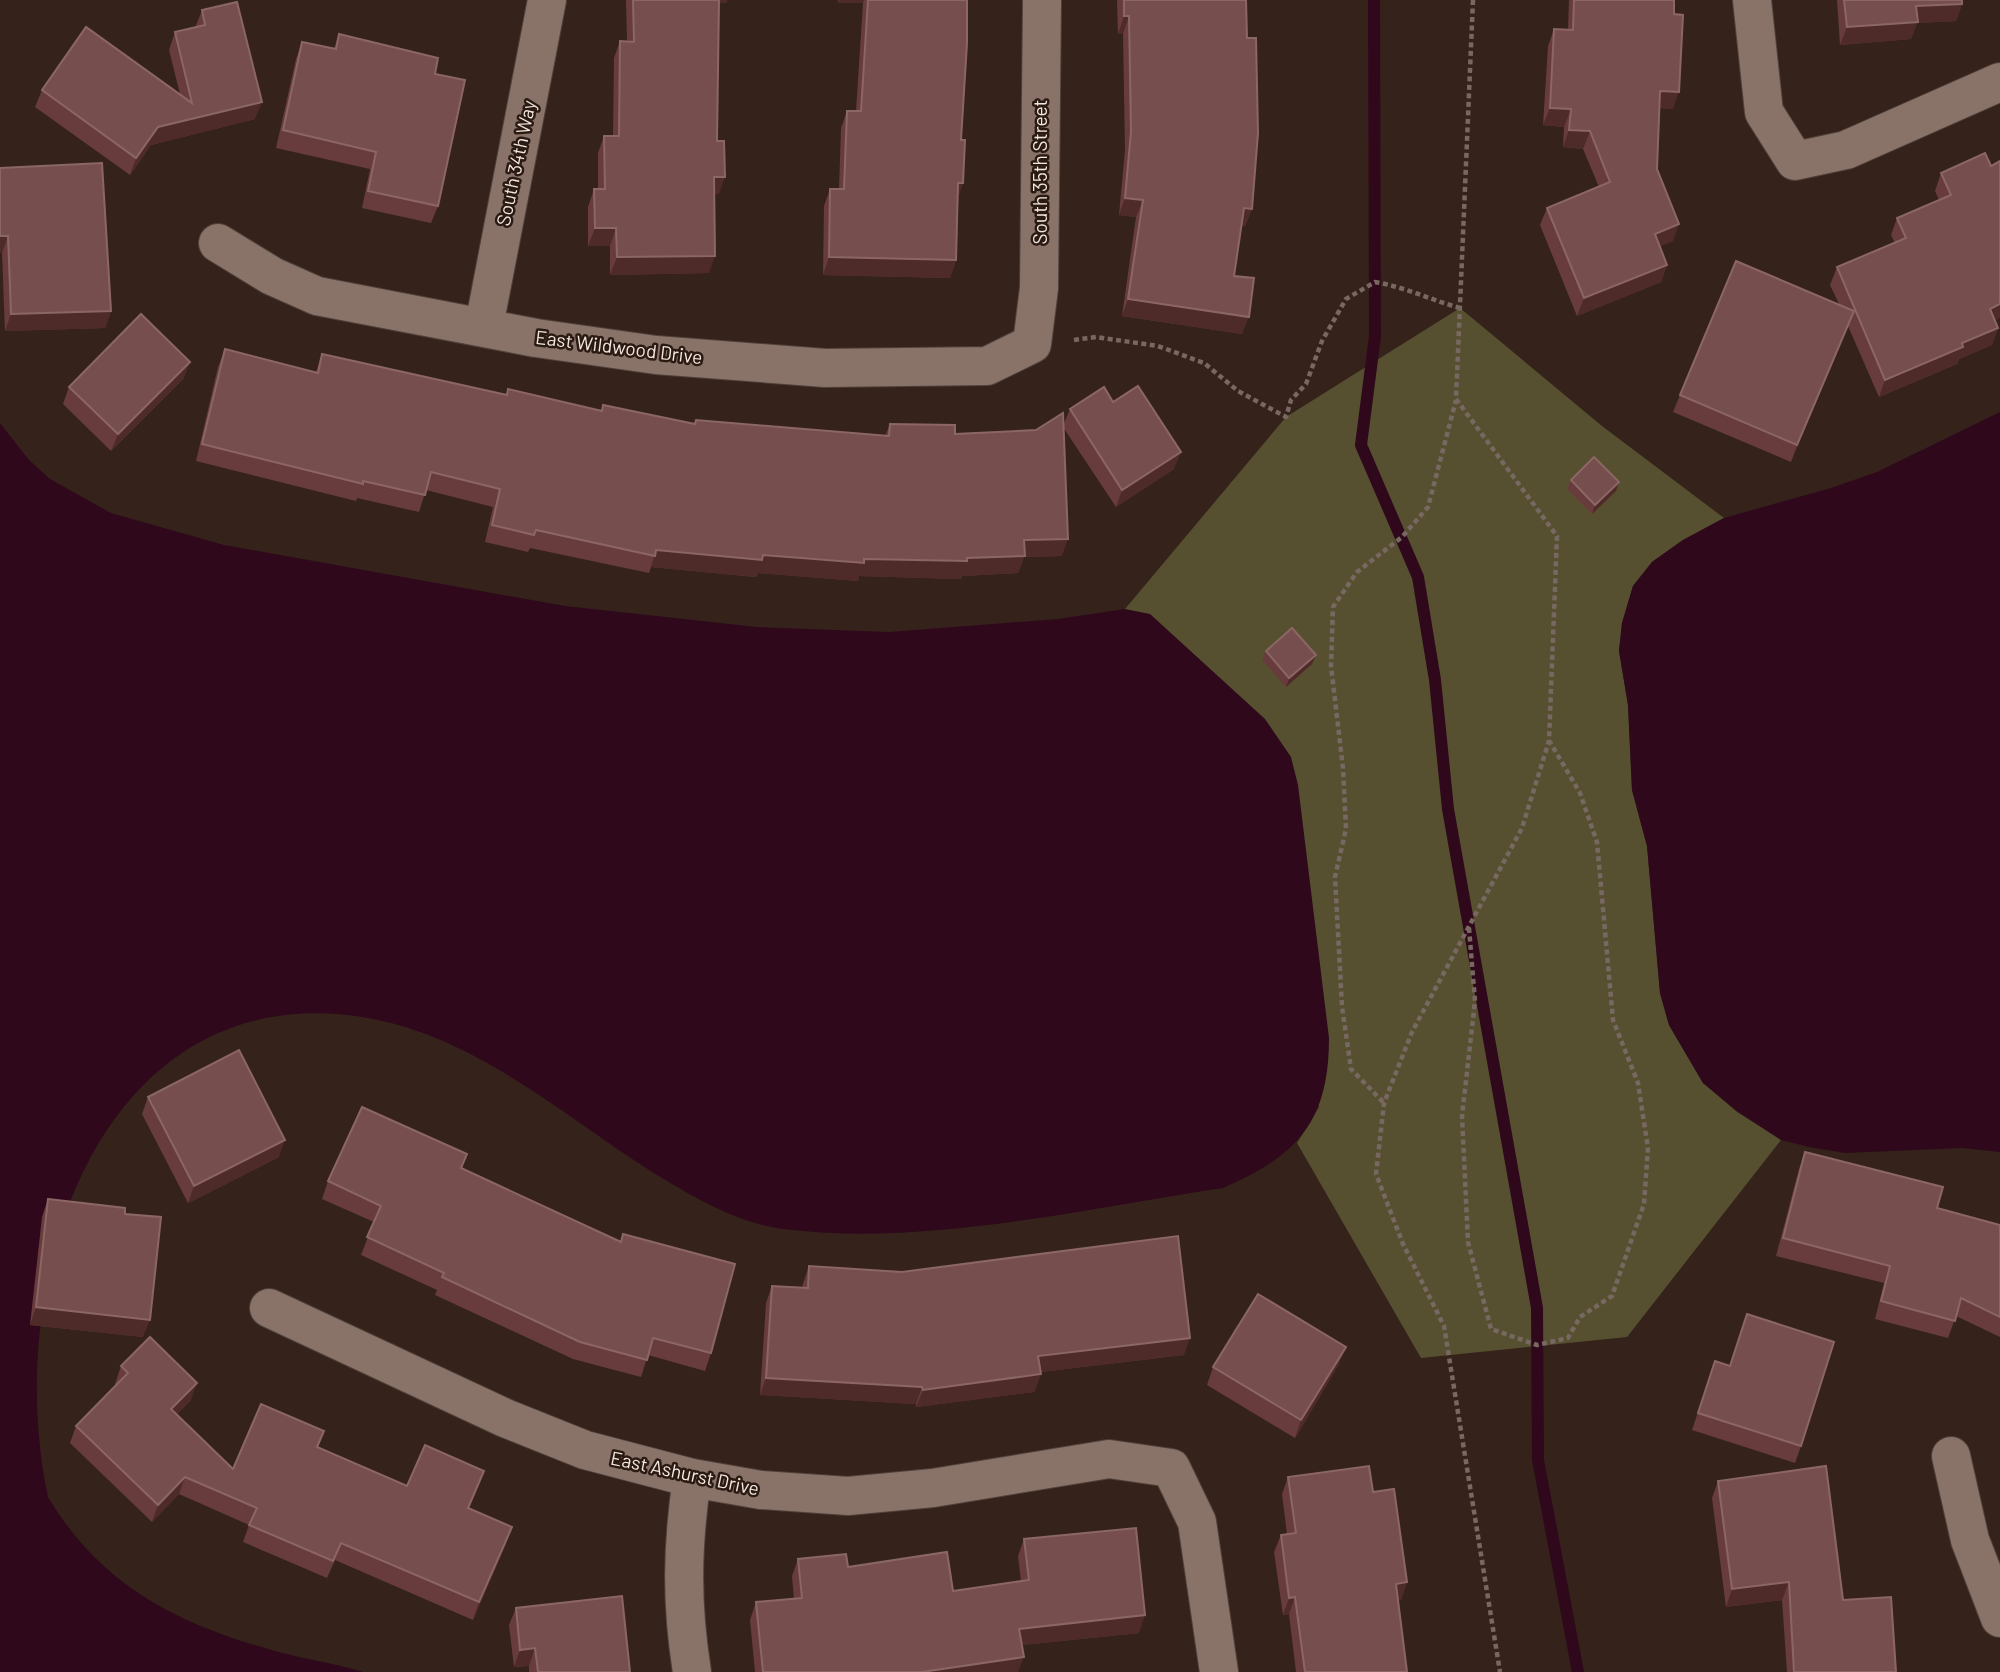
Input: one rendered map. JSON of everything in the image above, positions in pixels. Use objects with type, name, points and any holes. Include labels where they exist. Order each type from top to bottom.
[{"type":"street","name":"South 34th Way","points":[[484,326],[547,0]]},
{"type":"street","name":"South 35th Street","points":[[1032,344],[1039,288],[1042,0]]},
{"type":"street","points":[[1752,0],[1763,111],[1795,161],[1846,150],[2000,82]]},
{"type":"street","name":"East Wildwood Drive","points":[[218,243],[272,276],[317,296],[536,338],[656,355],[825,368],[987,366],[1032,344]]},
{"type":"street","name":"East Ashurst Drive","points":[[269,1308],[505,1418],[562,1441],[585,1450],[692,1478],[761,1490],[848,1496],[933,1488],[1109,1459],[1171,1468],[1196,1522],[1219,1672]]},
{"type":"street","points":[[1951,1456],[1970,1540],[2000,1618]]},
{"type":"street","points":[[692,1478],[683,1542],[684,1602],[692,1672]]},
{"type":"path","points":[[1384,1103],[1350,1069],[1342,1007],[1335,877],[1346,829],[1343,768],[1331,666],[1333,607],[1357,572],[1402,537],[1429,507],[1456,400],[1472,0]]},
{"type":"path","points":[[1032,344],[1096,337],[1158,346],[1204,363],[1238,391],[1286,417],[1291,400],[1306,384],[1322,341],[1346,299],[1375,282],[1404,287],[1460,308]]},
{"type":"path","points":[[1456,400],[1557,536],[1549,741],[1522,828],[1412,1032],[1384,1103],[1376,1174],[1403,1244],[1444,1326],[1489,1590],[1500,1672]]},
{"type":"path","points":[[1468,926],[1475,1001],[1462,1116],[1468,1242],[1491,1329],[1537,1345],[1568,1338],[1580,1317],[1612,1296],[1644,1204],[1648,1148],[1638,1083],[1613,1020],[1597,842],[1580,793],[1549,741]]},
{"type":"shaded area","points":[[1460,308],[1602,426],[1724,518],[1683,540],[1652,562],[1633,586],[1622,623],[1619,651],[1628,705],[1632,790],[1647,846],[1660,993],[1669,1025],[1703,1083],[1737,1112],[1781,1140],[1627,1337],[1421,1358],[1297,1143],[1319,1107],[1125,609],[1286,417]]},
{"type":"shaded area","points":[[2000,412],[2000,1152],[1962,1148],[1845,1153],[1781,1140],[1737,1111],[1703,1083],[1669,1025],[1660,993],[1647,846],[1632,790],[1628,705],[1619,651],[1622,623],[1633,586],[1652,562],[1683,540],[1724,518],[1877,472]]},
{"type":"shaded area","points":[[0,423],[29,460],[50,479],[111,513],[224,545],[565,606],[757,627],[889,632],[1058,619],[1125,609],[1150,614],[1265,719],[1291,757],[1298,785],[1329,1038],[1323,1092],[1315,1114],[1289,1149],[1249,1176],[1223,1188],[1003,1223],[891,1233],[836,1233],[766,1226],[716,1208],[654,1173],[485,1062],[412,1029],[373,1019],[281,1016],[203,1040],[141,1088],[93,1154],[60,1233],[41,1319],[37,1409],[48,1497],[92,1555],[118,1578],[175,1614],[240,1640],[363,1672],[0,1672]]},
{"type":"building","points":[[633,0],[719,0],[717,141],[724,141],[725,177],[714,177],[715,256],[617,257],[616,228],[595,228],[594,189],[605,189],[604,136],[619,136],[620,41],[634,42]]},
{"type":"building","points":[[868,0],[967,0],[961,140],[965,140],[963,183],[958,183],[956,260],[829,257],[830,189],[844,189],[847,111],[861,111]]},
{"type":"building","points":[[1124,0],[1246,0],[1247,38],[1256,38],[1258,133],[1252,209],[1244,208],[1234,276],[1254,278],[1249,317],[1128,299],[1143,200],[1125,198],[1131,132],[1129,16],[1124,16]]},
{"type":"building","points":[[1574,0],[1674,0],[1674,14],[1683,15],[1679,92],[1660,91],[1657,169],[1679,224],[1655,234],[1667,265],[1584,298],[1547,208],[1610,182],[1590,131],[1569,130],[1571,109],[1550,108],[1554,29],[1573,30]]},
{"type":"building","points":[[1844,0],[1962,0],[1962,4],[1916,6],[1918,22],[1847,27]]},
{"type":"building","points":[[237,2],[262,102],[158,127],[136,158],[42,90],[86,27],[192,103],[175,32],[205,25],[202,10]]},
{"type":"building","points":[[339,34],[438,58],[435,74],[465,80],[438,206],[368,191],[376,152],[283,130],[302,42],[336,49]]},
{"type":"building","points":[[1985,153],[1991,166],[2000,161],[2000,304],[1990,309],[1998,328],[1962,343],[1963,347],[1885,380],[1837,267],[1906,238],[1897,218],[1951,195],[1941,173]]},
{"type":"building","points":[[102,163],[111,311],[11,314],[8,236],[0,236],[0,168]]},
{"type":"building","points":[[1736,261],[1854,311],[1797,445],[1680,395]]},
{"type":"building","points":[[141,314],[190,362],[118,434],[69,387]]},
{"type":"building","points":[[225,349],[318,373],[322,354],[507,395],[508,389],[602,411],[603,405],[695,424],[696,420],[889,436],[890,424],[955,425],[955,434],[1036,430],[1063,413],[1068,539],[1024,540],[1025,556],[967,558],[967,561],[864,559],[864,563],[763,555],[762,560],[656,550],[655,556],[536,530],[534,535],[492,525],[500,489],[431,472],[425,495],[363,481],[363,484],[202,444]]},
{"type":"building","points":[[1138,386],[1181,452],[1122,490],[1070,409],[1104,387],[1113,402]]},
{"type":"building","points":[[1594,457],[1619,482],[1595,505],[1571,480]]},
{"type":"building","points":[[1292,628],[1316,655],[1289,678],[1266,651]]},
{"type":"building","points":[[239,1050],[285,1140],[194,1186],[148,1097]]},
{"type":"building","points":[[362,1107],[467,1154],[461,1168],[621,1242],[623,1234],[735,1264],[711,1353],[653,1338],[647,1360],[580,1342],[442,1277],[444,1273],[367,1237],[381,1206],[328,1181]]},
{"type":"building","points":[[1805,1152],[1943,1187],[1937,1208],[2000,1225],[2000,1317],[1961,1298],[1955,1321],[1881,1301],[1890,1266],[1783,1238]]},
{"type":"building","points":[[48,1199],[125,1208],[125,1214],[161,1217],[150,1320],[36,1307]]},
{"type":"building","points":[[1178,1236],[1190,1338],[1038,1356],[1041,1374],[923,1390],[922,1387],[766,1378],[772,1286],[808,1288],[809,1266],[902,1272]]},
{"type":"building","points":[[1258,1294],[1346,1347],[1301,1420],[1213,1367]]},
{"type":"building","points":[[1747,1314],[1834,1342],[1801,1446],[1698,1413],[1715,1361],[1730,1366]]},
{"type":"building","points":[[150,1337],[197,1383],[171,1409],[233,1469],[261,1404],[324,1431],[317,1447],[407,1486],[425,1445],[484,1471],[468,1508],[512,1527],[479,1602],[341,1543],[333,1561],[249,1525],[257,1508],[185,1477],[158,1505],[76,1426],[128,1373],[121,1366]]},
{"type":"building","points":[[1369,1466],[1373,1492],[1394,1489],[1407,1582],[1396,1584],[1407,1672],[1305,1672],[1295,1597],[1289,1598],[1281,1535],[1296,1533],[1288,1477]]},
{"type":"building","points":[[1826,1466],[1843,1600],[1891,1597],[1896,1672],[1794,1672],[1789,1582],[1732,1589],[1718,1481]]},
{"type":"building","points":[[1136,1528],[1145,1615],[1019,1629],[1024,1657],[922,1672],[763,1672],[756,1602],[802,1598],[798,1559],[846,1554],[848,1567],[947,1552],[953,1591],[1029,1580],[1024,1539]]},
{"type":"building","points":[[622,1596],[630,1672],[538,1672],[535,1648],[520,1650],[516,1608]]},
{"type":"waterway","points":[[1374,0],[1375,336],[1361,445],[1418,577],[1435,680],[1448,809],[1537,1308],[1538,1460],[1578,1672]]}]
